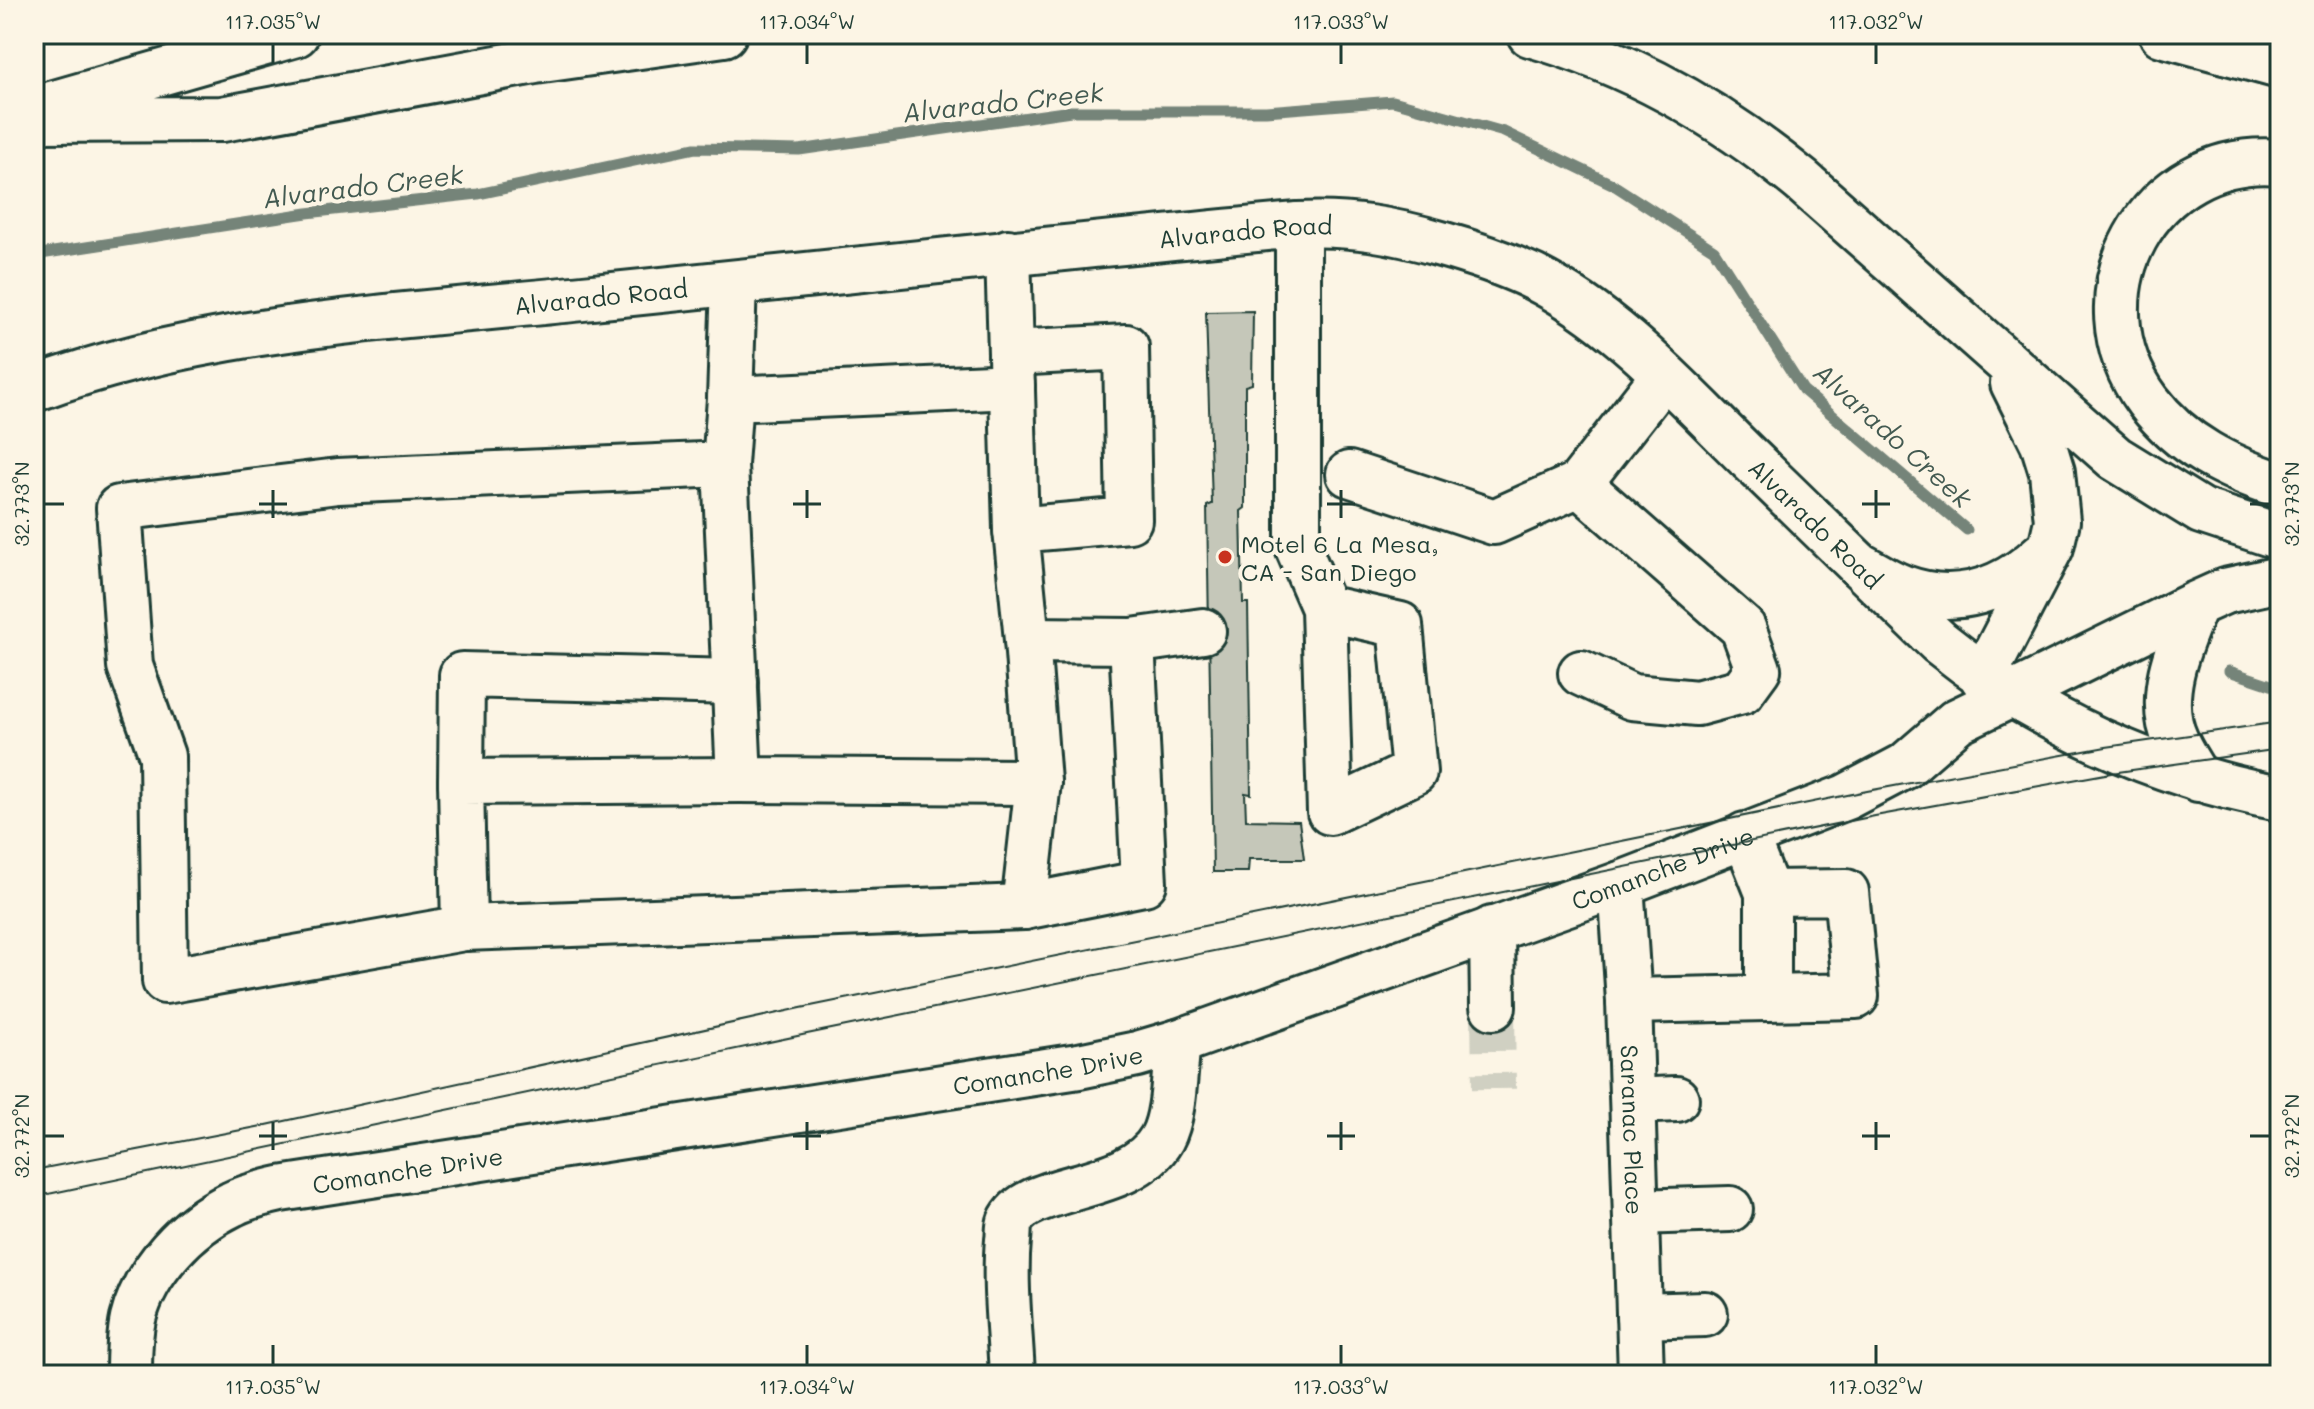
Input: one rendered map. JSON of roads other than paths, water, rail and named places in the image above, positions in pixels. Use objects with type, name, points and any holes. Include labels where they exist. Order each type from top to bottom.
[{"type":"main road","points":[[34,109],[296,34]]},
{"type":"main road","points":[[34,120],[222,119],[535,61],[724,34]]},
{"type":"main road","points":[[1530,34],[1568,45],[1672,90],[1728,124],[1802,181],[2115,458],[2201,511],[2280,537]]},
{"type":"main road","points":[[2162,34],[2280,66]]},
{"type":"main road","points":[[2280,162],[2234,164],[2207,172],[2182,185],[2165,199],[2135,236],[2124,259],[2117,305],[2128,366],[2149,401],[2167,423],[2189,443],[2218,461],[2280,485]]},
{"type":"main road","name":"Alvarado Road","points":[[34,389],[111,364],[240,337],[384,319],[1008,252],[1298,225],[1331,223],[1403,233],[1491,259],[1535,278],[1575,302],[1664,375],[1939,642],[1997,686],[2077,732],[2198,779],[2280,798]]},
{"type":"main road","points":[[1298,225],[1298,548],[1324,608]]},
{"type":"main road","points":[[1008,252],[1016,530],[1038,782],[1024,907]]},
{"type":"main road","points":[[734,283],[725,464],[739,780]]},
{"type":"main road","points":[[730,399],[1012,369],[1126,347],[1129,520],[1016,530]]},
{"type":"main road","points":[[1859,565],[1903,588],[1930,594],[1959,594],[1986,591],[2010,581],[2051,547],[2057,521],[2052,472],[2043,443],[2001,359]]},
{"type":"main road","points":[[1349,474],[1494,522],[1579,484],[1664,375]]},
{"type":"main road","points":[[725,464],[338,481],[119,508],[130,666],[162,756],[165,981],[464,928],[1024,907],[1144,883],[1132,641]]},
{"type":"main road","points":[[1579,484],[1743,628],[1758,669],[1742,691],[1697,703],[1632,697],[1581,673]]},
{"type":"main road","name":"Comanche Drive","points":[[129,1375],[132,1321],[151,1276],[163,1259],[190,1234],[230,1204],[251,1196],[311,1184],[1079,1066],[1137,1054],[1621,884],[1846,797],[1905,766],[1997,686],[2051,547]]},
{"type":"main road","points":[[1997,686],[2225,591],[2280,579]]},
{"type":"main road","points":[[2196,604],[2176,656],[2168,701],[2175,740],[2198,779]]},
{"type":"main road","points":[[1027,640],[1132,641],[1203,631]]},
{"type":"main road","points":[[464,928],[462,675],[735,682]]},
{"type":"main road","points":[[461,782],[1038,782]]},
{"type":"main road","points":[[1745,835],[1768,893],[1768,998]]},
{"type":"main road","name":"Saranac Place","points":[[1621,884],[1629,1001],[1641,1375]]},
{"type":"main road","points":[[1629,1001],[1856,996],[1846,892],[1768,893]]},
{"type":"main road","points":[[1492,929],[1493,1007]]},
{"type":"main road","points":[[1012,1375],[1007,1257],[1010,1221],[1035,1201],[1113,1177],[1134,1168],[1148,1156],[1161,1139],[1168,1121],[1178,1042]]},
{"type":"main road","points":[[1633,1101],[1676,1099]]},
{"type":"main road","points":[[1636,1212],[1730,1209]]},
{"type":"main road","points":[[1639,1316],[1705,1314]]},
{"type":"waterway","name":"Alvarado Creek","points":[[34,255],[307,213],[478,194],[695,148],[799,150],[1071,111],[1266,111],[1393,101],[1504,132],[1612,184],[1714,250],[1803,390],[1967,530]]},
{"type":"waterway","name":"Alvarado Creek","points":[[2229,671],[2280,688]]},
{"type":"tunnel","points":[[1493,1007],[1494,1089]]},
{"type":"tram line","points":[[34,1170],[262,1126],[801,1008],[1867,791],[2106,747],[2280,722]]},
{"type":"tram line","points":[[34,1197],[807,1034],[1875,816],[2111,773],[2280,749]]},
{"type":"place","name":"Motel 6 La Mesa, CA - San Diego","points":[[1225,557]]}]
